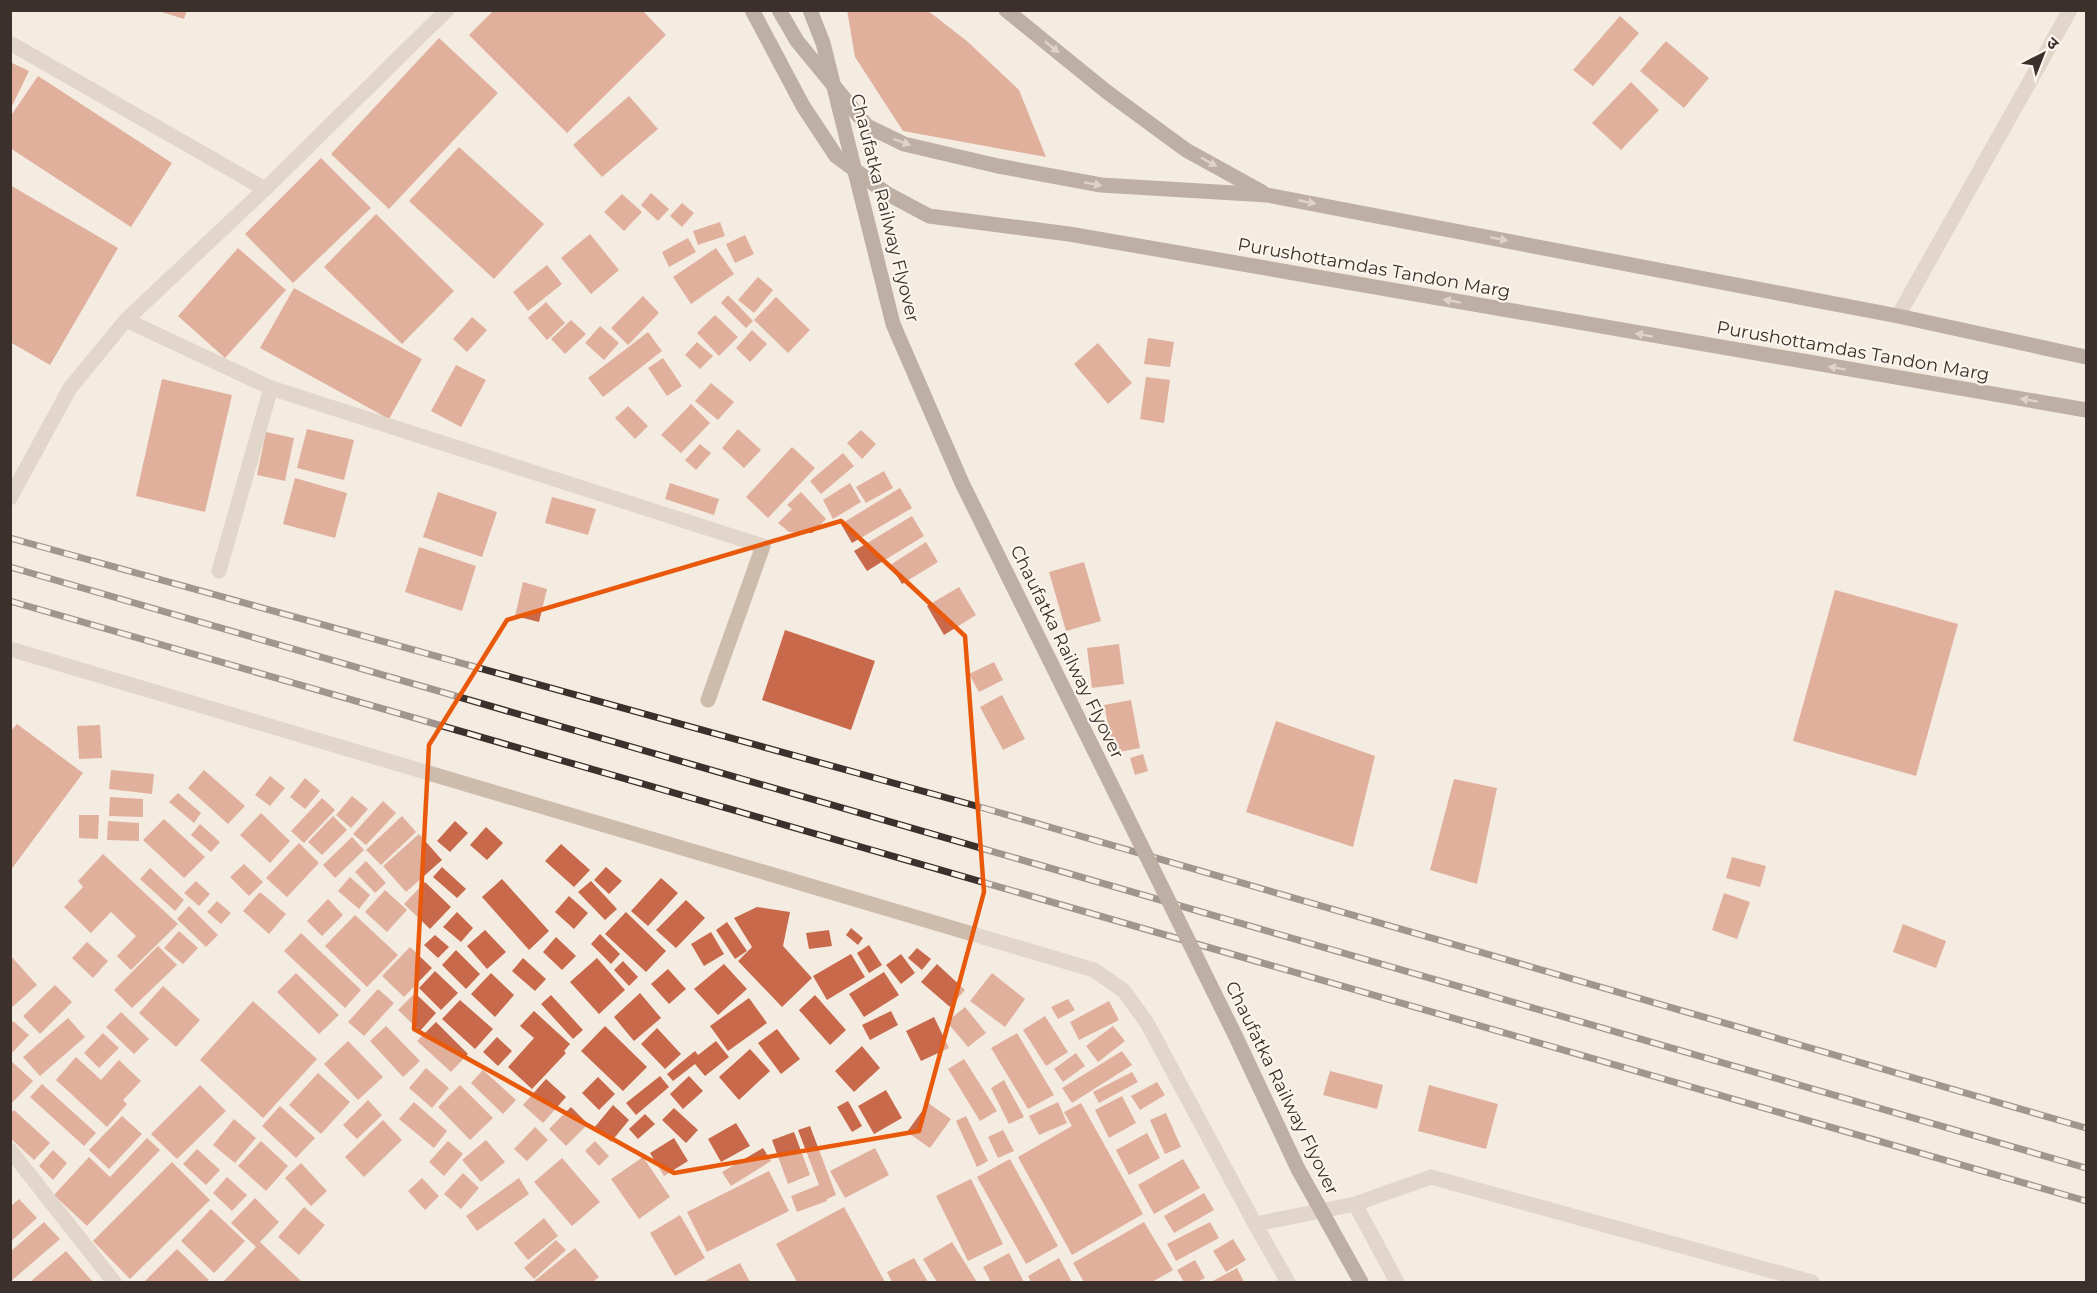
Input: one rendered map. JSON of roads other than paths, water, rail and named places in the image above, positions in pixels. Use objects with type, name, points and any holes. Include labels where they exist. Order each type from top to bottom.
[{"type":"main road","name":"Purushottamdas Tandon Marg","points":[[752,10],[803,106],[836,156],[886,193],[929,216],[1069,234],[2086,410]]},
{"type":"main road","points":[[779,10],[797,41],[867,126],[904,144],[998,166],[1101,185],[1267,195],[1898,316],[2086,357]]},
{"type":"main road","name":"Chaufatka Railway Flyover","points":[[810,10],[822,43],[893,324],[962,483],[1235,1035],[1298,1168],[1361,1282]]},
{"type":"main road","points":[[1006,10],[1107,92],[1186,150],[1267,195]]},
{"type":"street","points":[[10,498],[70,388],[126,320],[265,189],[447,10]]},
{"type":"street","points":[[1898,316],[2070,10]]},
{"type":"street","points":[[10,43],[265,189]]},
{"type":"street","points":[[126,320],[271,388],[763,546],[708,700]]},
{"type":"street","points":[[219,571],[271,388]]},
{"type":"street","points":[[10,649],[1094,970],[1124,991],[1147,1023],[1288,1282]]},
{"type":"street","points":[[10,1150],[114,1282]]},
{"type":"street","points":[[1255,1224],[1355,1204],[1431,1177],[1812,1282]]},
{"type":"street","points":[[1355,1204],[1397,1282]]},
{"type":"railway","points":[[10,538],[987,809],[2086,1128]]},
{"type":"railway","points":[[10,567],[2086,1168]]},
{"type":"railway","points":[[10,601],[2086,1201]]}]
